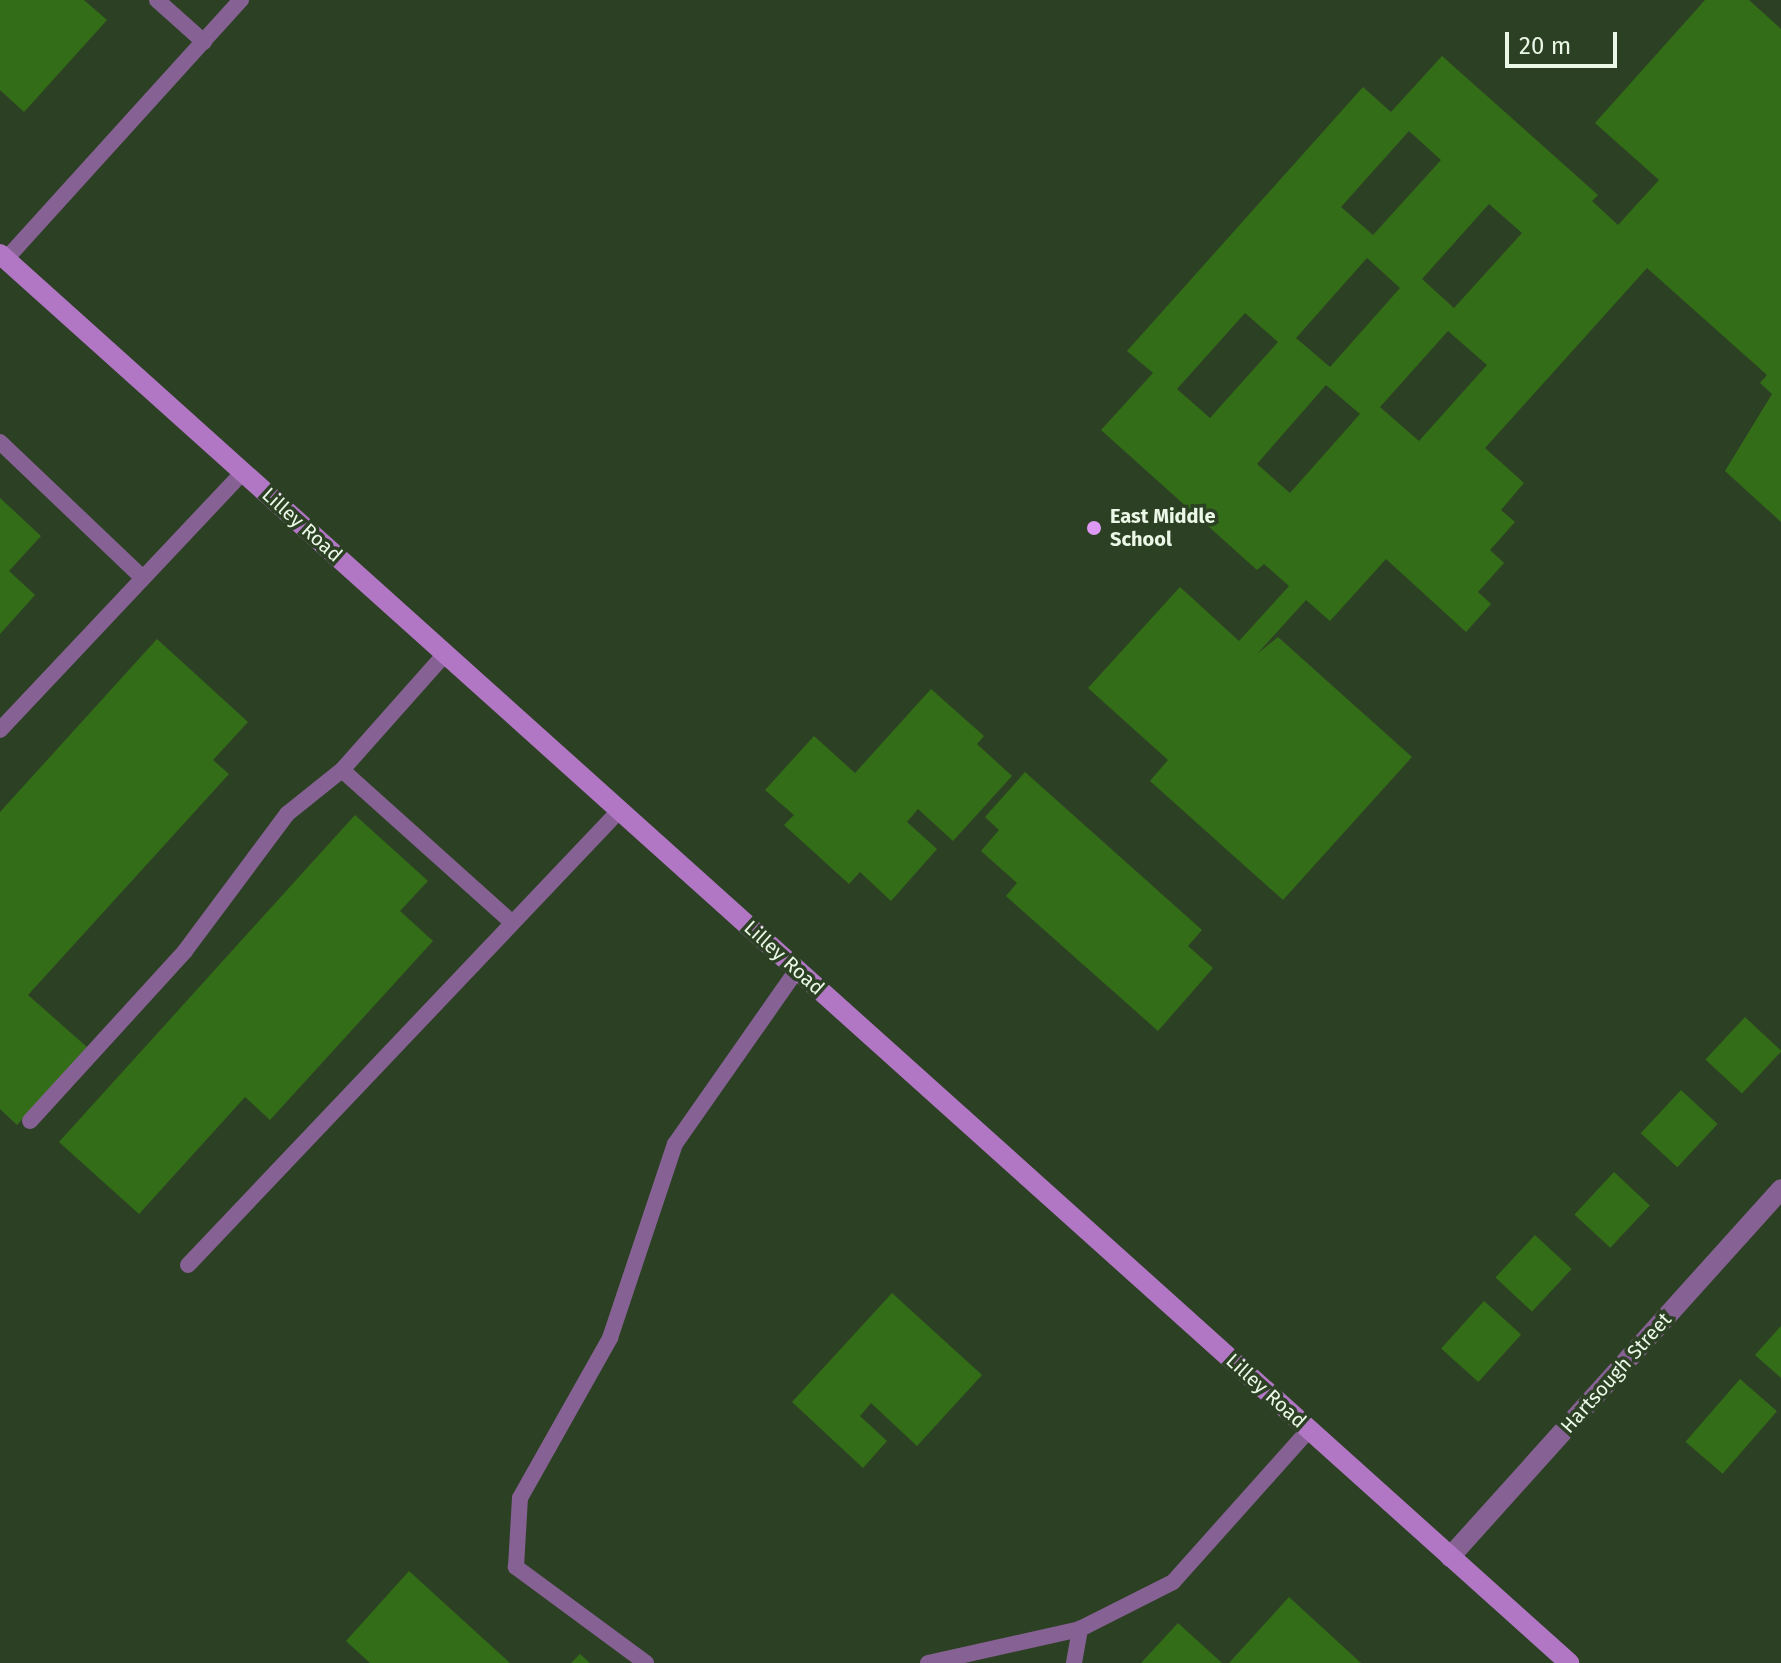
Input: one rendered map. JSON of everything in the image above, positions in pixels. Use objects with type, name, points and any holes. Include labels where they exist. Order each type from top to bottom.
[{"type":"street","name":"Lilley Road","points":[[3,256],[1569,1663]]},
{"type":"street","name":"Hartsough Street","points":[[1450,1557],[1781,1189]]},
{"type":"lane","points":[[157,0],[204,42]]},
{"type":"lane","points":[[3,256],[241,0]]},
{"type":"lane","points":[[0,442],[143,578]]},
{"type":"lane","points":[[0,730],[243,472]]},
{"type":"lane","points":[[30,1121],[185,951],[287,814],[342,770],[445,654]]},
{"type":"lane","points":[[342,770],[509,920]]},
{"type":"lane","points":[[188,1265],[441,1003],[509,920],[620,810]]},
{"type":"lane","points":[[646,1663],[516,1567],[520,1498],[610,1338],[675,1144],[797,970]]},
{"type":"lane","points":[[928,1663],[1080,1629],[1173,1582],[1309,1430]]},
{"type":"lane","points":[[1074,1663],[1080,1629]]},
{"type":"building","points":[[0,0],[84,0],[107,20],[24,112],[0,90]]},
{"type":"building","points":[[1705,0],[1749,0],[1781,29],[1781,522],[1725,471],[1772,394],[1760,383],[1767,375],[1647,268],[1485,448],[1524,483],[1501,510],[1515,522],[1490,550],[1504,563],[1478,592],[1491,604],[1466,632],[1386,559],[1330,621],[1306,600],[1257,654],[1278,637],[1412,757],[1283,900],[1150,781],[1168,760],[1088,688],[1180,587],[1239,641],[1289,586],[1264,564],[1257,570],[1101,430],[1153,373],[1127,351],[1363,87],[1391,112],[1442,56],[1598,195],[1592,201],[1618,225],[1659,180],[1595,123]],"holes":[[[1409,131],[1441,160],[1373,235],[1341,207]],[[1489,204],[1522,233],[1454,308],[1422,279]],[[1367,258],[1400,288],[1330,367],[1296,338]],[[1245,313],[1278,342],[1210,418],[1177,389]],[[1448,331],[1487,365],[1419,441],[1380,407]],[[1326,385],[1360,414],[1290,493],[1257,464]]]},
{"type":"building","points":[[0,498],[41,536],[9,571],[35,595],[0,634]]},
{"type":"building","points":[[157,639],[248,722],[213,760],[229,774],[28,995],[87,1047],[17,1125],[0,1109],[0,812]]},
{"type":"building","points":[[931,689],[984,736],[977,744],[1012,776],[953,841],[918,809],[907,822],[937,849],[891,901],[860,872],[849,884],[784,825],[794,815],[765,790],[814,736],[855,773]]},
{"type":"building","points":[[1025,772],[1202,930],[1188,946],[1213,968],[1158,1031],[1006,896],[1017,883],[981,851],[999,830],[985,817]]},
{"type":"building","points":[[355,815],[428,881],[400,911],[433,941],[270,1120],[245,1097],[139,1214],[59,1142]]},
{"type":"building","points":[[1745,1017],[1781,1052],[1742,1094],[1705,1059]]},
{"type":"building","points":[[1681,1090],[1718,1124],[1677,1167],[1641,1133]]},
{"type":"building","points":[[1614,1172],[1650,1205],[1610,1248],[1574,1214]]},
{"type":"building","points":[[1535,1235],[1572,1269],[1532,1312],[1495,1277]]},
{"type":"building","points":[[892,1293],[982,1375],[917,1446],[871,1403],[860,1416],[887,1441],[863,1468],[792,1402]]},
{"type":"building","points":[[1484,1301],[1521,1334],[1478,1382],[1441,1349]]},
{"type":"building","points":[[1781,1326],[1781,1378],[1755,1355]]},
{"type":"building","points":[[1740,1379],[1777,1411],[1723,1474],[1686,1442]]},
{"type":"building","points":[[409,1571],[510,1663],[370,1663],[346,1641]]},
{"type":"building","points":[[1289,1597],[1361,1663],[1229,1663]]},
{"type":"building","points":[[1178,1623],[1222,1663],[1141,1663]]},
{"type":"building","points":[[580,1654],[590,1663],[571,1663]]},
{"type":"place","name":"East Middle School","points":[[1094,528]]}]
